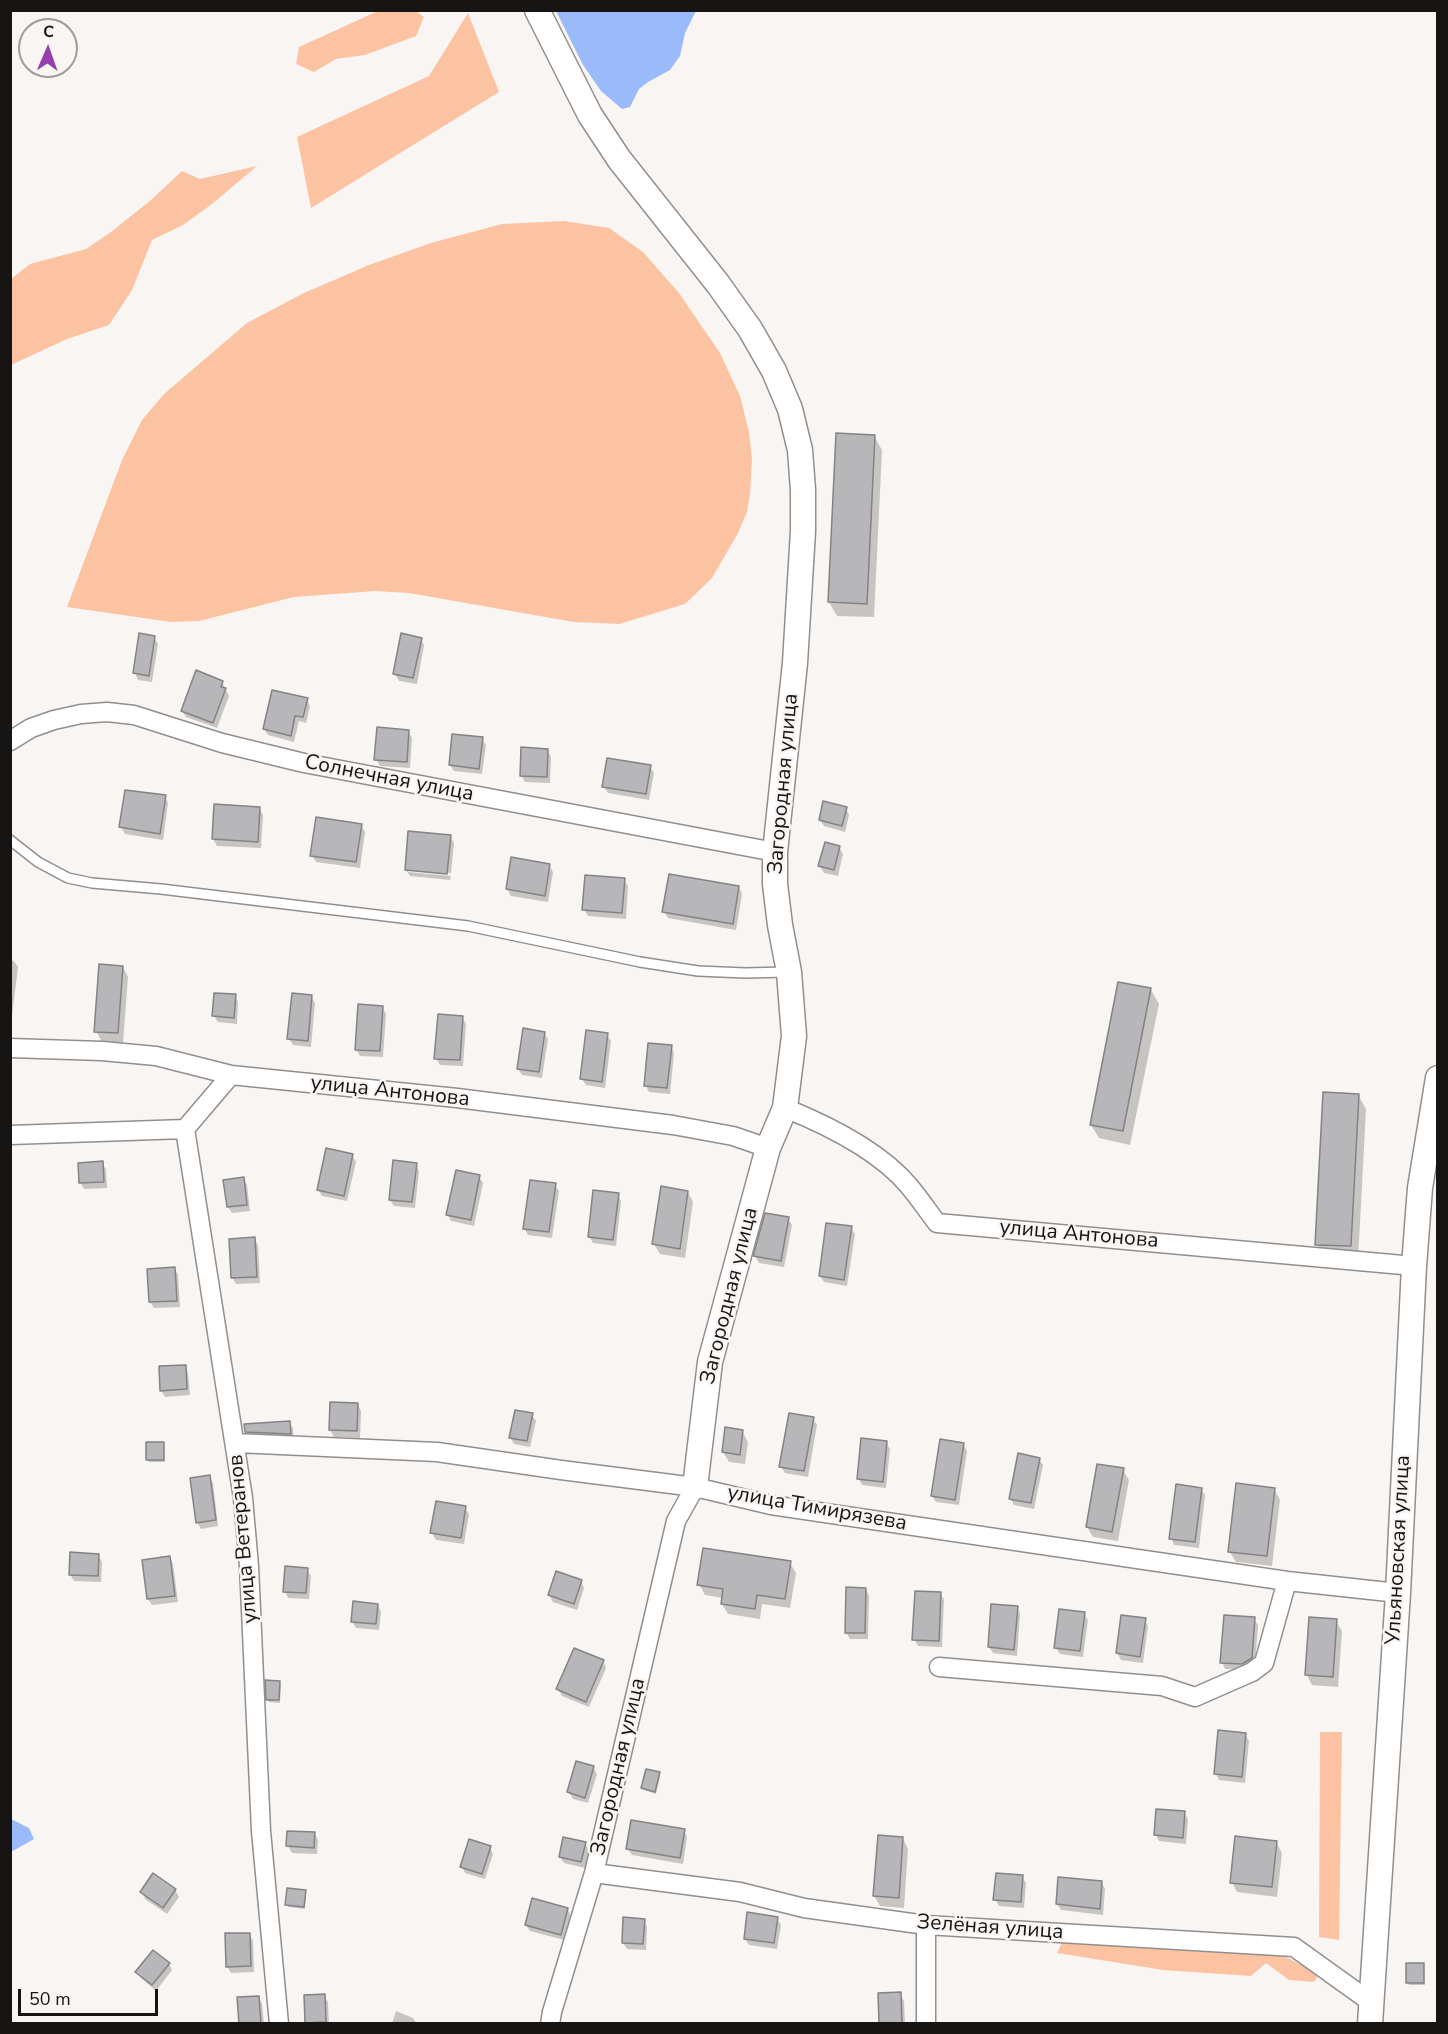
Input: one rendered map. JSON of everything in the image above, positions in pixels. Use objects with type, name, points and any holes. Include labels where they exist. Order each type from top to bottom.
[{"type":"street","name":"Загородная улица","points":[[537,10],[596,124],[636,183],[718,284],[750,329],[774,371],[790,409],[800,450],[803,490],[803,531],[795,663],[775,852],[775,884],[789,972],[794,1036],[785,1108],[768,1148],[710,1362],[695,1487],[676,1521],[594,1874],[550,2024]]},
{"type":"street","name":"Солнечная улица","points":[[10,741],[31,728],[81,714],[107,712],[134,715],[222,743],[304,763],[775,852]]},
{"type":"street","name":"улица Антонова","points":[[10,1048],[81,1050],[156,1056],[231,1075],[458,1098],[674,1125],[733,1136],[768,1148]]},
{"type":"street","points":[[10,1135],[185,1129],[231,1075]]},
{"type":"street","name":"Ульяновская улица","points":[[1371,2013],[1398,1593],[1414,1266],[1420,1188],[1437,1078]]},
{"type":"street","name":"улица Антонова","points":[[785,1108],[823,1123],[876,1157],[908,1184],[938,1223],[1414,1266]]},
{"type":"street","name":"улица Ветеранов","points":[[185,1129],[236,1443],[249,1566],[261,1831],[279,2024]]},
{"type":"street","name":"улица Тимирязева","points":[[236,1443],[437,1452],[695,1487],[771,1505],[1287,1581],[1398,1593]]},
{"type":"street","points":[[939,1667],[1162,1686],[1195,1697],[1252,1672],[1264,1663],[1287,1581]]},
{"type":"street","name":"Зелёная улица","points":[[594,1874],[740,1892],[804,1908],[926,1925],[1294,1947],[1371,2013]]},
{"type":"street","points":[[926,1925],[926,2024]]},
{"type":"lane","points":[[10,840],[38,862],[68,878],[92,883],[161,889],[468,926],[610,957],[698,971],[789,972]]},
{"type":"shaded area","points":[[378,11],[416,11],[424,17],[416,36],[365,55],[336,59],[314,72],[296,64],[299,47]]},
{"type":"shaded area","points":[[468,13],[499,92],[311,208],[297,137],[429,76]]},
{"type":"shaded area","points":[[257,166],[183,225],[152,240],[132,290],[109,325],[67,339],[11,365],[11,279],[30,264],[86,249],[151,200],[182,171],[200,179]]},
{"type":"shaded area","points":[[564,221],[609,228],[643,252],[679,293],[720,353],[740,396],[749,432],[752,460],[747,512],[738,533],[712,578],[685,604],[619,624],[574,622],[409,593],[375,591],[294,597],[199,621],[171,622],[67,607],[122,460],[142,420],[164,394],[247,323],[304,293],[369,265],[431,243],[502,224]]},
{"type":"shaded area","points":[[1320,1732],[1342,1732],[1339,1940],[1319,1937]]},
{"type":"shaded area","points":[[1063,1940],[1280,1954],[1319,1974],[1314,1982],[1289,1980],[1266,1963],[1251,1976],[1163,1970],[1057,1953]]},
{"type":"water","points":[[556,11],[696,11],[685,33],[680,56],[670,70],[639,89],[630,107],[622,109],[601,91],[583,65]]},
{"type":"water","points":[[11,1819],[29,1828],[34,1839],[11,1852]]},
{"type":"building","points":[[836,433],[875,435],[867,604],[828,602]]},
{"type":"building","points":[[139,633],[155,636],[149,676],[133,673]]},
{"type":"building","points":[[401,633],[422,638],[413,678],[393,674]]},
{"type":"building","points":[[196,670],[223,681],[221,687],[226,688],[213,723],[181,711]]},
{"type":"building","points":[[272,690],[308,698],[303,717],[295,716],[291,736],[263,729]]},
{"type":"building","points":[[377,727],[409,730],[407,762],[374,760]]},
{"type":"building","points":[[452,734],[483,737],[479,769],[449,765]]},
{"type":"building","points":[[521,747],[548,749],[547,777],[520,776]]},
{"type":"building","points":[[607,758],[651,765],[646,794],[602,787]]},
{"type":"building","points":[[125,790],[166,795],[160,834],[119,827]]},
{"type":"building","points":[[823,801],[847,807],[842,826],[819,820]]},
{"type":"building","points":[[214,804],[260,807],[258,842],[212,839]]},
{"type":"building","points":[[316,817],[362,824],[356,862],[310,856]]},
{"type":"building","points":[[408,831],[451,835],[447,874],[405,870]]},
{"type":"building","points":[[825,842],[840,846],[834,870],[818,866]]},
{"type":"building","points":[[511,857],[550,864],[545,896],[506,889]]},
{"type":"building","points":[[669,874],[739,886],[733,924],[662,912]]},
{"type":"building","points":[[585,875],[625,878],[622,913],[582,910]]},
{"type":"building","points":[[99,964],[123,966],[118,1033],[94,1032]]},
{"type":"building","points":[[1118,982],[1151,988],[1123,1131],[1090,1125]]},
{"type":"building","points":[[214,993],[236,994],[234,1018],[212,1016]]},
{"type":"building","points":[[292,993],[312,995],[308,1041],[287,1039]]},
{"type":"building","points":[[358,1004],[383,1006],[380,1051],[355,1050]]},
{"type":"building","points":[[438,1014],[463,1016],[460,1060],[434,1059]]},
{"type":"building","points":[[523,1028],[545,1032],[539,1072],[517,1069]]},
{"type":"building","points":[[586,1030],[608,1033],[602,1082],[580,1079]]},
{"type":"building","points":[[648,1043],[672,1045],[667,1088],[644,1086]]},
{"type":"building","points":[[1323,1092],[1359,1094],[1351,1246],[1315,1245]]},
{"type":"building","points":[[326,1148],[353,1154],[344,1196],[317,1190]]},
{"type":"building","points":[[393,1160],[417,1163],[412,1202],[389,1200]]},
{"type":"building","points":[[103,1161],[104,1182],[79,1183],[78,1163]]},
{"type":"building","points":[[456,1170],[480,1175],[471,1220],[446,1215]]},
{"type":"building","points":[[244,1177],[247,1205],[227,1207],[223,1180]]},
{"type":"building","points":[[530,1180],[556,1183],[549,1232],[523,1229]]},
{"type":"building","points":[[661,1186],[688,1191],[680,1249],[652,1244]]},
{"type":"building","points":[[593,1190],[619,1193],[613,1240],[588,1237]]},
{"type":"building","points":[[765,1213],[789,1217],[781,1261],[753,1256]]},
{"type":"building","points":[[826,1223],[852,1226],[844,1280],[819,1276]]},
{"type":"building","points":[[255,1237],[257,1277],[231,1278],[229,1239]]},
{"type":"building","points":[[175,1267],[177,1301],[149,1302],[147,1269]]},
{"type":"building","points":[[186,1365],[187,1389],[160,1391],[159,1366]]},
{"type":"building","points":[[330,1402],[358,1403],[357,1431],[329,1430]]},
{"type":"building","points":[[515,1410],[533,1413],[527,1441],[509,1438]]},
{"type":"building","points":[[789,1413],[814,1417],[804,1471],[779,1467]]},
{"type":"building","points":[[290,1421],[291,1434],[245,1432],[244,1424]]},
{"type":"building","points":[[725,1427],[743,1430],[740,1455],[722,1452]]},
{"type":"building","points":[[861,1438],[887,1441],[883,1482],[857,1479]]},
{"type":"building","points":[[940,1439],[964,1443],[955,1500],[931,1496]]},
{"type":"building","points":[[146,1442],[164,1442],[164,1460],[146,1460]]},
{"type":"building","points":[[1018,1453],[1040,1458],[1031,1503],[1009,1499]]},
{"type":"building","points":[[1097,1464],[1124,1468],[1112,1532],[1086,1527]]},
{"type":"building","points":[[210,1475],[216,1520],[196,1523],[190,1478]]},
{"type":"building","points":[[1236,1483],[1275,1488],[1267,1556],[1228,1552]]},
{"type":"building","points":[[1176,1484],[1202,1488],[1195,1542],[1169,1539]]},
{"type":"building","points":[[436,1501],[466,1506],[461,1538],[430,1533]]},
{"type":"building","points":[[703,1548],[791,1561],[785,1599],[757,1595],[755,1609],[721,1604],[723,1589],[697,1585]]},
{"type":"building","points":[[70,1552],[99,1554],[98,1576],[69,1575]]},
{"type":"building","points":[[170,1556],[175,1596],[147,1599],[142,1560]]},
{"type":"building","points":[[285,1566],[308,1568],[306,1593],[283,1592]]},
{"type":"building","points":[[556,1571],[582,1580],[574,1604],[548,1595]]},
{"type":"building","points":[[846,1587],[866,1588],[865,1633],[845,1633]]},
{"type":"building","points":[[915,1591],[941,1592],[939,1641],[912,1640]]},
{"type":"building","points":[[353,1601],[378,1604],[376,1624],[351,1622]]},
{"type":"building","points":[[991,1604],[1018,1606],[1014,1650],[988,1647]]},
{"type":"building","points":[[1059,1609],[1085,1612],[1080,1651],[1054,1648]]},
{"type":"building","points":[[1121,1615],[1146,1618],[1140,1657],[1116,1653]]},
{"type":"building","points":[[1224,1615],[1255,1617],[1252,1658],[1242,1664],[1220,1663]]},
{"type":"building","points":[[1309,1617],[1337,1619],[1333,1677],[1305,1675]]},
{"type":"building","points":[[574,1648],[604,1660],[586,1702],[556,1689]]},
{"type":"building","points":[[265,1680],[280,1681],[279,1700],[266,1700]]},
{"type":"building","points":[[1218,1730],[1246,1733],[1242,1777],[1214,1774]]},
{"type":"building","points":[[576,1761],[594,1766],[585,1798],[567,1792]]},
{"type":"building","points":[[646,1769],[660,1772],[655,1792],[641,1788]]},
{"type":"building","points":[[1156,1809],[1185,1811],[1183,1838],[1154,1835]]},
{"type":"building","points":[[631,1820],[685,1829],[680,1858],[626,1849]]},
{"type":"building","points":[[287,1831],[315,1832],[314,1848],[286,1846]]},
{"type":"building","points":[[878,1835],[903,1837],[899,1898],[873,1896]]},
{"type":"building","points":[[1235,1836],[1277,1841],[1272,1887],[1230,1883]]},
{"type":"building","points":[[563,1837],[586,1842],[581,1862],[559,1857]]},
{"type":"building","points":[[469,1839],[491,1846],[482,1874],[460,1867]]},
{"type":"building","points":[[153,1873],[176,1889],[163,1908],[140,1892]]},
{"type":"building","points":[[996,1873],[1023,1875],[1021,1902],[993,1900]]},
{"type":"building","points":[[1058,1877],[1102,1881],[1100,1909],[1056,1904]]},
{"type":"building","points":[[287,1888],[306,1890],[304,1907],[285,1905]]},
{"type":"building","points":[[532,1898],[568,1908],[561,1935],[525,1925]]},
{"type":"building","points":[[747,1912],[778,1917],[774,1943],[744,1939]]},
{"type":"building","points":[[623,1917],[645,1919],[643,1944],[622,1943]]},
{"type":"building","points":[[225,1933],[250,1933],[251,1966],[226,1967]]},
{"type":"building","points":[[153,1950],[170,1963],[152,1985],[135,1972]]},
{"type":"building","points":[[1406,1963],[1424,1963],[1424,1983],[1406,1983]]},
{"type":"building","points":[[901,1992],[902,2024],[879,2024],[878,1993]]},
{"type":"building","points":[[325,1994],[326,2022],[305,2023],[304,1995]]},
{"type":"building","points":[[259,1996],[261,2024],[239,2024],[237,1997]]}]
